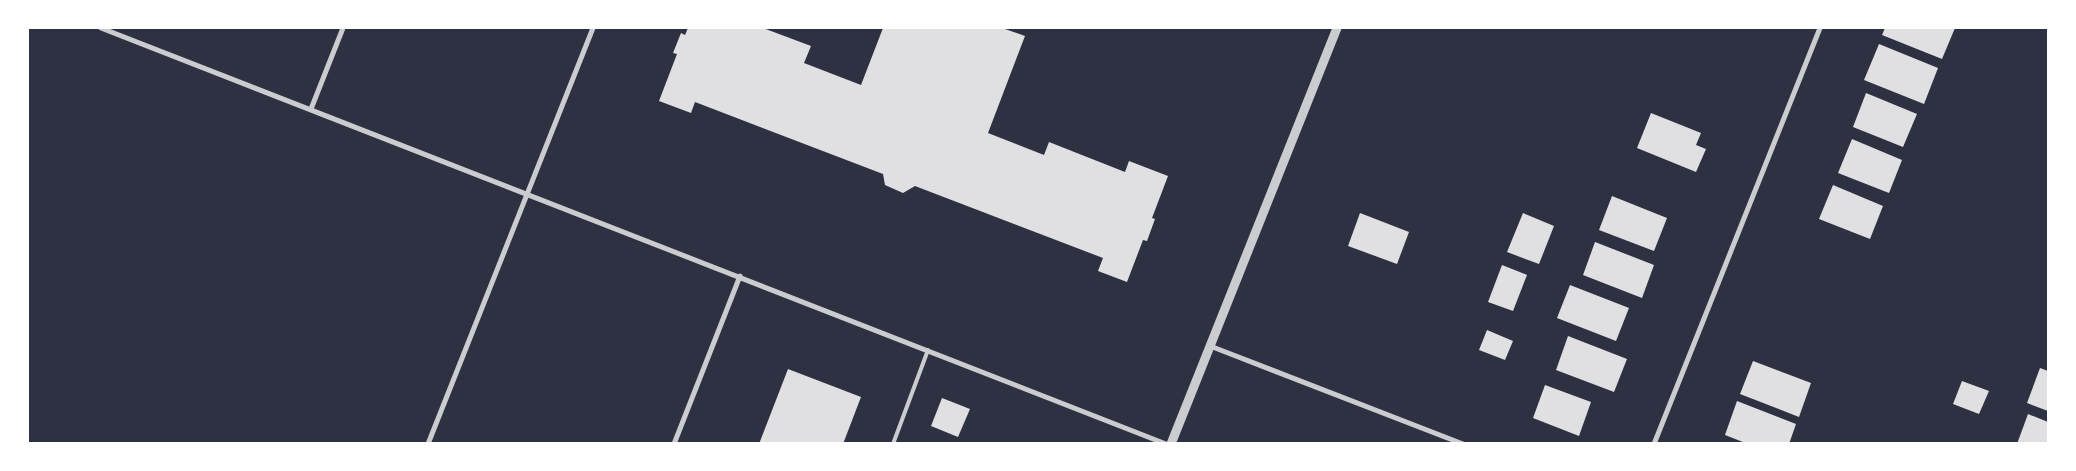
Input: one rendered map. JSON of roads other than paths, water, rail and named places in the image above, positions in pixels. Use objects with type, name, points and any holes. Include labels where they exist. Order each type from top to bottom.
[{"type":"street","points":[[101,28],[1166,444]]},
{"type":"street","points":[[311,109],[343,28]]},
{"type":"street","points":[[428,444],[593,28]]},
{"type":"street","points":[[1171,444],[1337,28]]},
{"type":"street","points":[[1654,444],[1820,28]]},
{"type":"street","points":[[674,444],[740,276]]},
{"type":"street","points":[[1210,346],[1463,444]]},
{"type":"lane","points":[[893,444],[928,350]]}]
